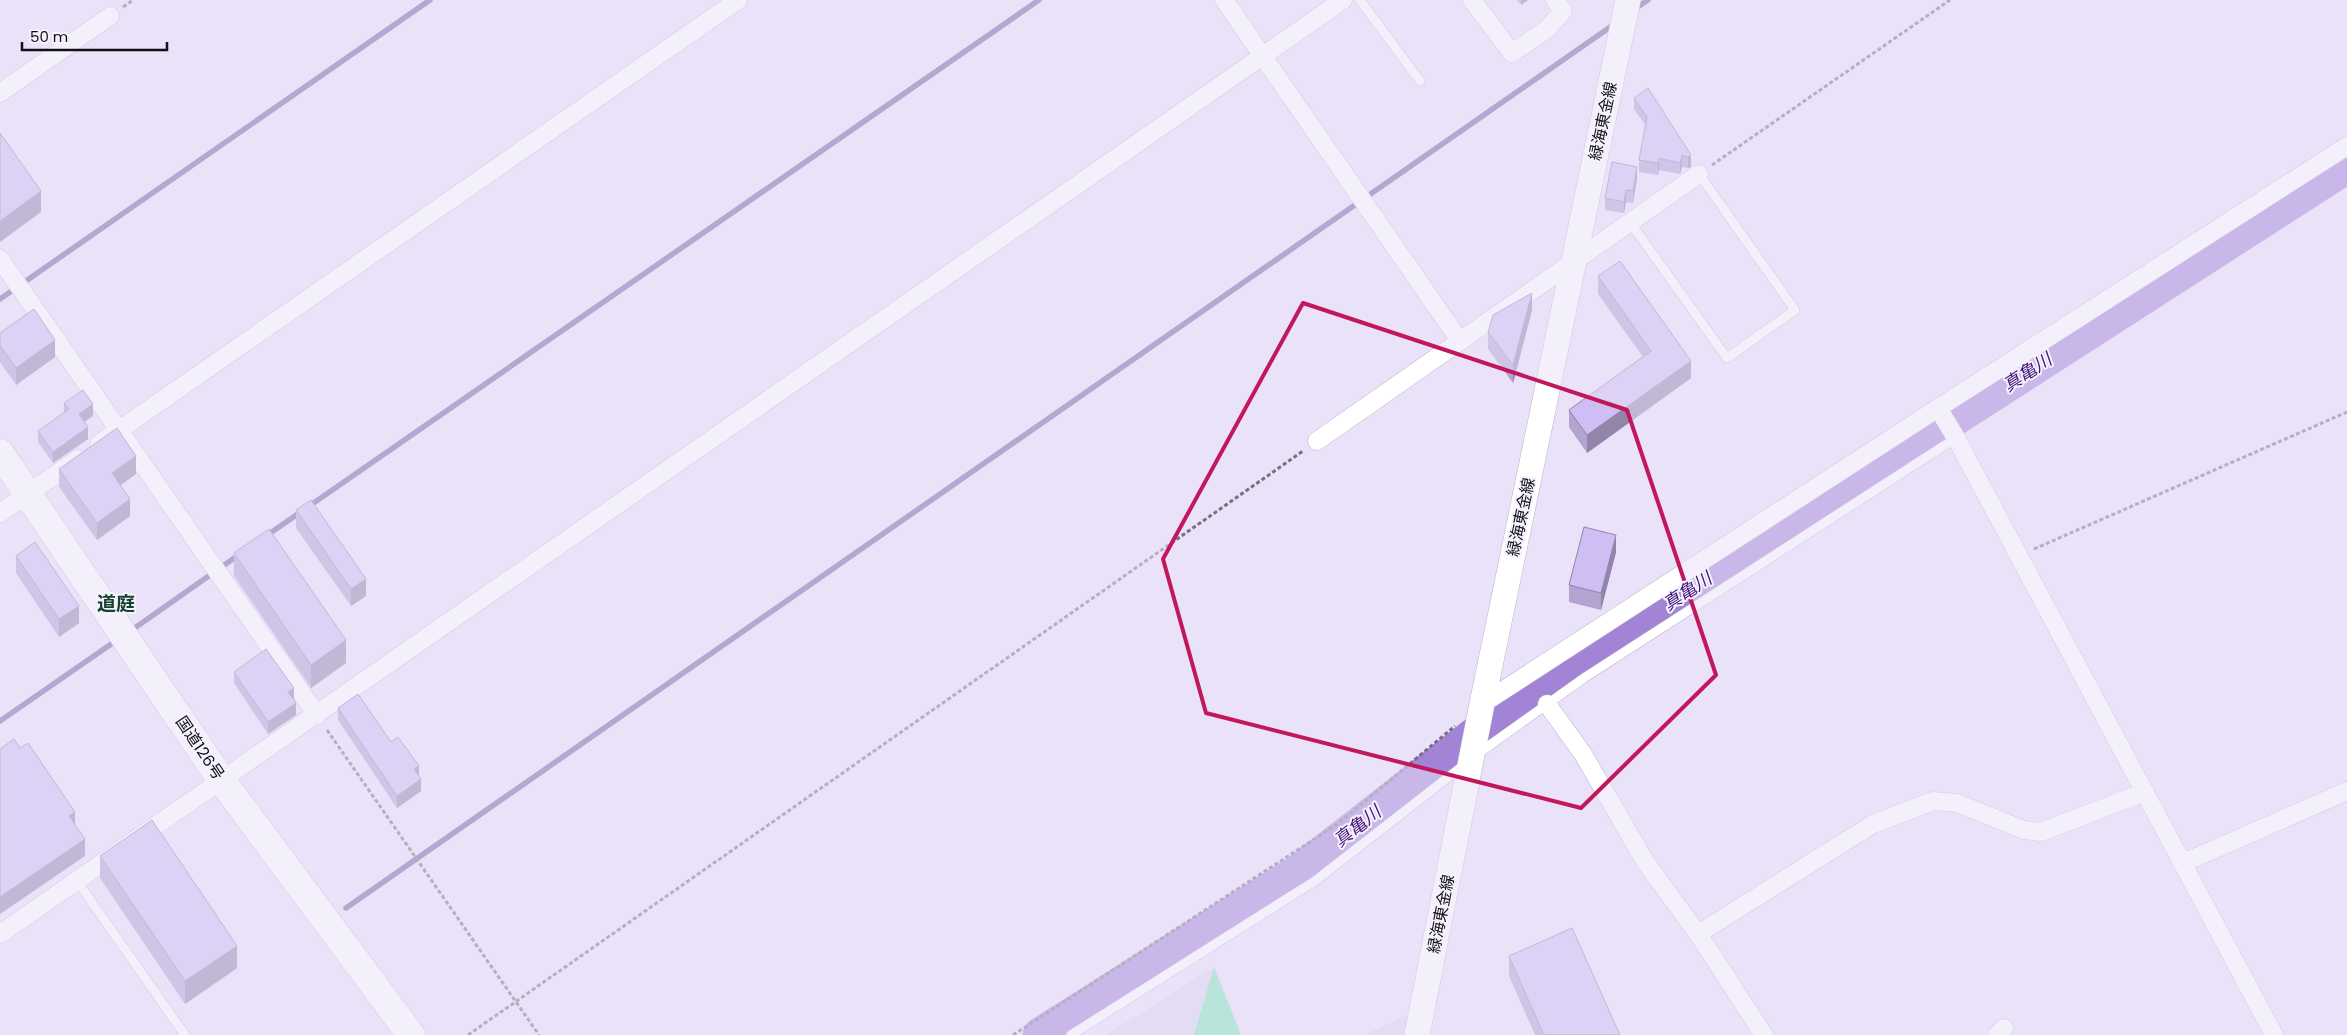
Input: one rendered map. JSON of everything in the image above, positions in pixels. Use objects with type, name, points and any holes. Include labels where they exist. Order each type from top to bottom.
[{"type":"highway","name":"国道126号","points":[[0,453],[29,493],[222,781],[411,1035]]},
{"type":"main road","name":"緑海東金線","points":[[1417,1035],[1482,704],[1628,0]]},
{"type":"street","points":[[0,513],[738,0]]},
{"type":"street","points":[[1224,0],[1460,341]]},
{"type":"street","points":[[0,934],[1343,0]]},
{"type":"street","points":[[1472,0],[1512,53],[1547,29],[1563,10],[1555,0]]},
{"type":"street","points":[[0,93],[110,16]]},
{"type":"street","points":[[1482,704],[1938,408],[2347,146]]},
{"type":"street","points":[[1317,441],[1699,174]]},
{"type":"street","points":[[0,259],[317,715]]},
{"type":"street","points":[[1938,408],[2019,555],[2274,1035]]},
{"type":"street","points":[[1547,704],[1583,754],[1646,864],[1698,934],[1764,1035]]},
{"type":"street","points":[[2183,863],[2347,790]]},
{"type":"street","points":[[1698,934],[1873,824],[1933,801],[1957,803],[2024,830],[2041,832],[2145,792]]},
{"type":"lane","points":[[1360,0],[1420,81]]},
{"type":"lane","points":[[1630,222],[1727,358],[1795,310],[1699,174]]},
{"type":"lane","points":[[1071,1035],[1315,881],[1471,759],[1547,704],[1711,594],[1956,438]]},
{"type":"lane","points":[[77,881],[185,1035]]},
{"type":"path","points":[[1699,174],[1950,0]]},
{"type":"path","points":[[2019,555],[2347,412]]},
{"type":"path","points":[[468,1035],[1317,441]]},
{"type":"path","points":[[1013,1035],[1339,823],[1482,704]]},
{"type":"path","points":[[317,715],[539,1035]]},
{"type":"highlighted area","points":[[1303,303],[1627,410],[1716,675],[1581,808],[1206,713],[1163,559]]},
{"type":"shaded area","points":[[1214,967],[1241,1035],[1106,1035]]},
{"type":"shaded area","points":[[1408,1015],[1404,1035],[1364,1035]]},
{"type":"green space","points":[[1214,967],[1241,1035],[1194,1035]]},
{"type":"building","points":[[1648,88],[1691,155],[1688,157],[1682,155],[1680,163],[1659,158],[1658,163],[1639,160],[1647,117],[1634,98]]},
{"type":"building","points":[[0,133],[41,191],[0,221]]},
{"type":"building","points":[[1612,162],[1637,167],[1633,191],[1626,190],[1624,202],[1605,198]]},
{"type":"building","points":[[1620,261],[1691,361],[1587,435],[1569,410],[1651,351],[1598,276]]},
{"type":"building","points":[[1532,293],[1513,365],[1488,332],[1493,315]]},
{"type":"building","points":[[34,309],[55,340],[16,368],[0,345],[0,333]]},
{"type":"building","points":[[83,390],[93,404],[79,414],[88,427],[53,452],[38,431],[69,409],[64,403]]},
{"type":"building","points":[[117,428],[136,456],[112,473],[130,499],[97,523],[59,469]]},
{"type":"building","points":[[311,500],[366,579],[351,589],[296,510]]},
{"type":"building","points":[[1584,527],[1616,535],[1601,593],[1569,585]]},
{"type":"building","points":[[269,529],[346,640],[311,665],[234,553]]},
{"type":"building","points":[[35,542],[79,606],[59,619],[16,556]]},
{"type":"building","points":[[266,649],[294,688],[288,692],[296,703],[268,722],[234,672]]},
{"type":"building","points":[[358,694],[391,742],[398,737],[419,766],[414,769],[421,779],[397,796],[338,708]]},
{"type":"building","points":[[14,739],[20,748],[28,743],[75,812],[69,816],[85,839],[0,897],[0,749]]},
{"type":"building","points":[[152,820],[237,946],[185,981],[100,856]]},
{"type":"building","points":[[1572,928],[1620,1035],[1544,1035],[1509,956]]},
{"type":"waterway","points":[[0,299],[430,0]]},
{"type":"waterway","points":[[266,536],[1039,0]]},
{"type":"waterway","points":[[1633,10],[1648,0]]},
{"type":"waterway","points":[[346,908],[1616,23]]},
{"type":"waterway","name":"真亀川","points":[[1040,1035],[1298,872],[1528,693],[2347,166]]},
{"type":"waterway","points":[[129,632],[240,554]]},
{"type":"waterway","points":[[0,721],[117,640]]},
{"type":"district","name":"道庭","points":[[116,603]]}]
